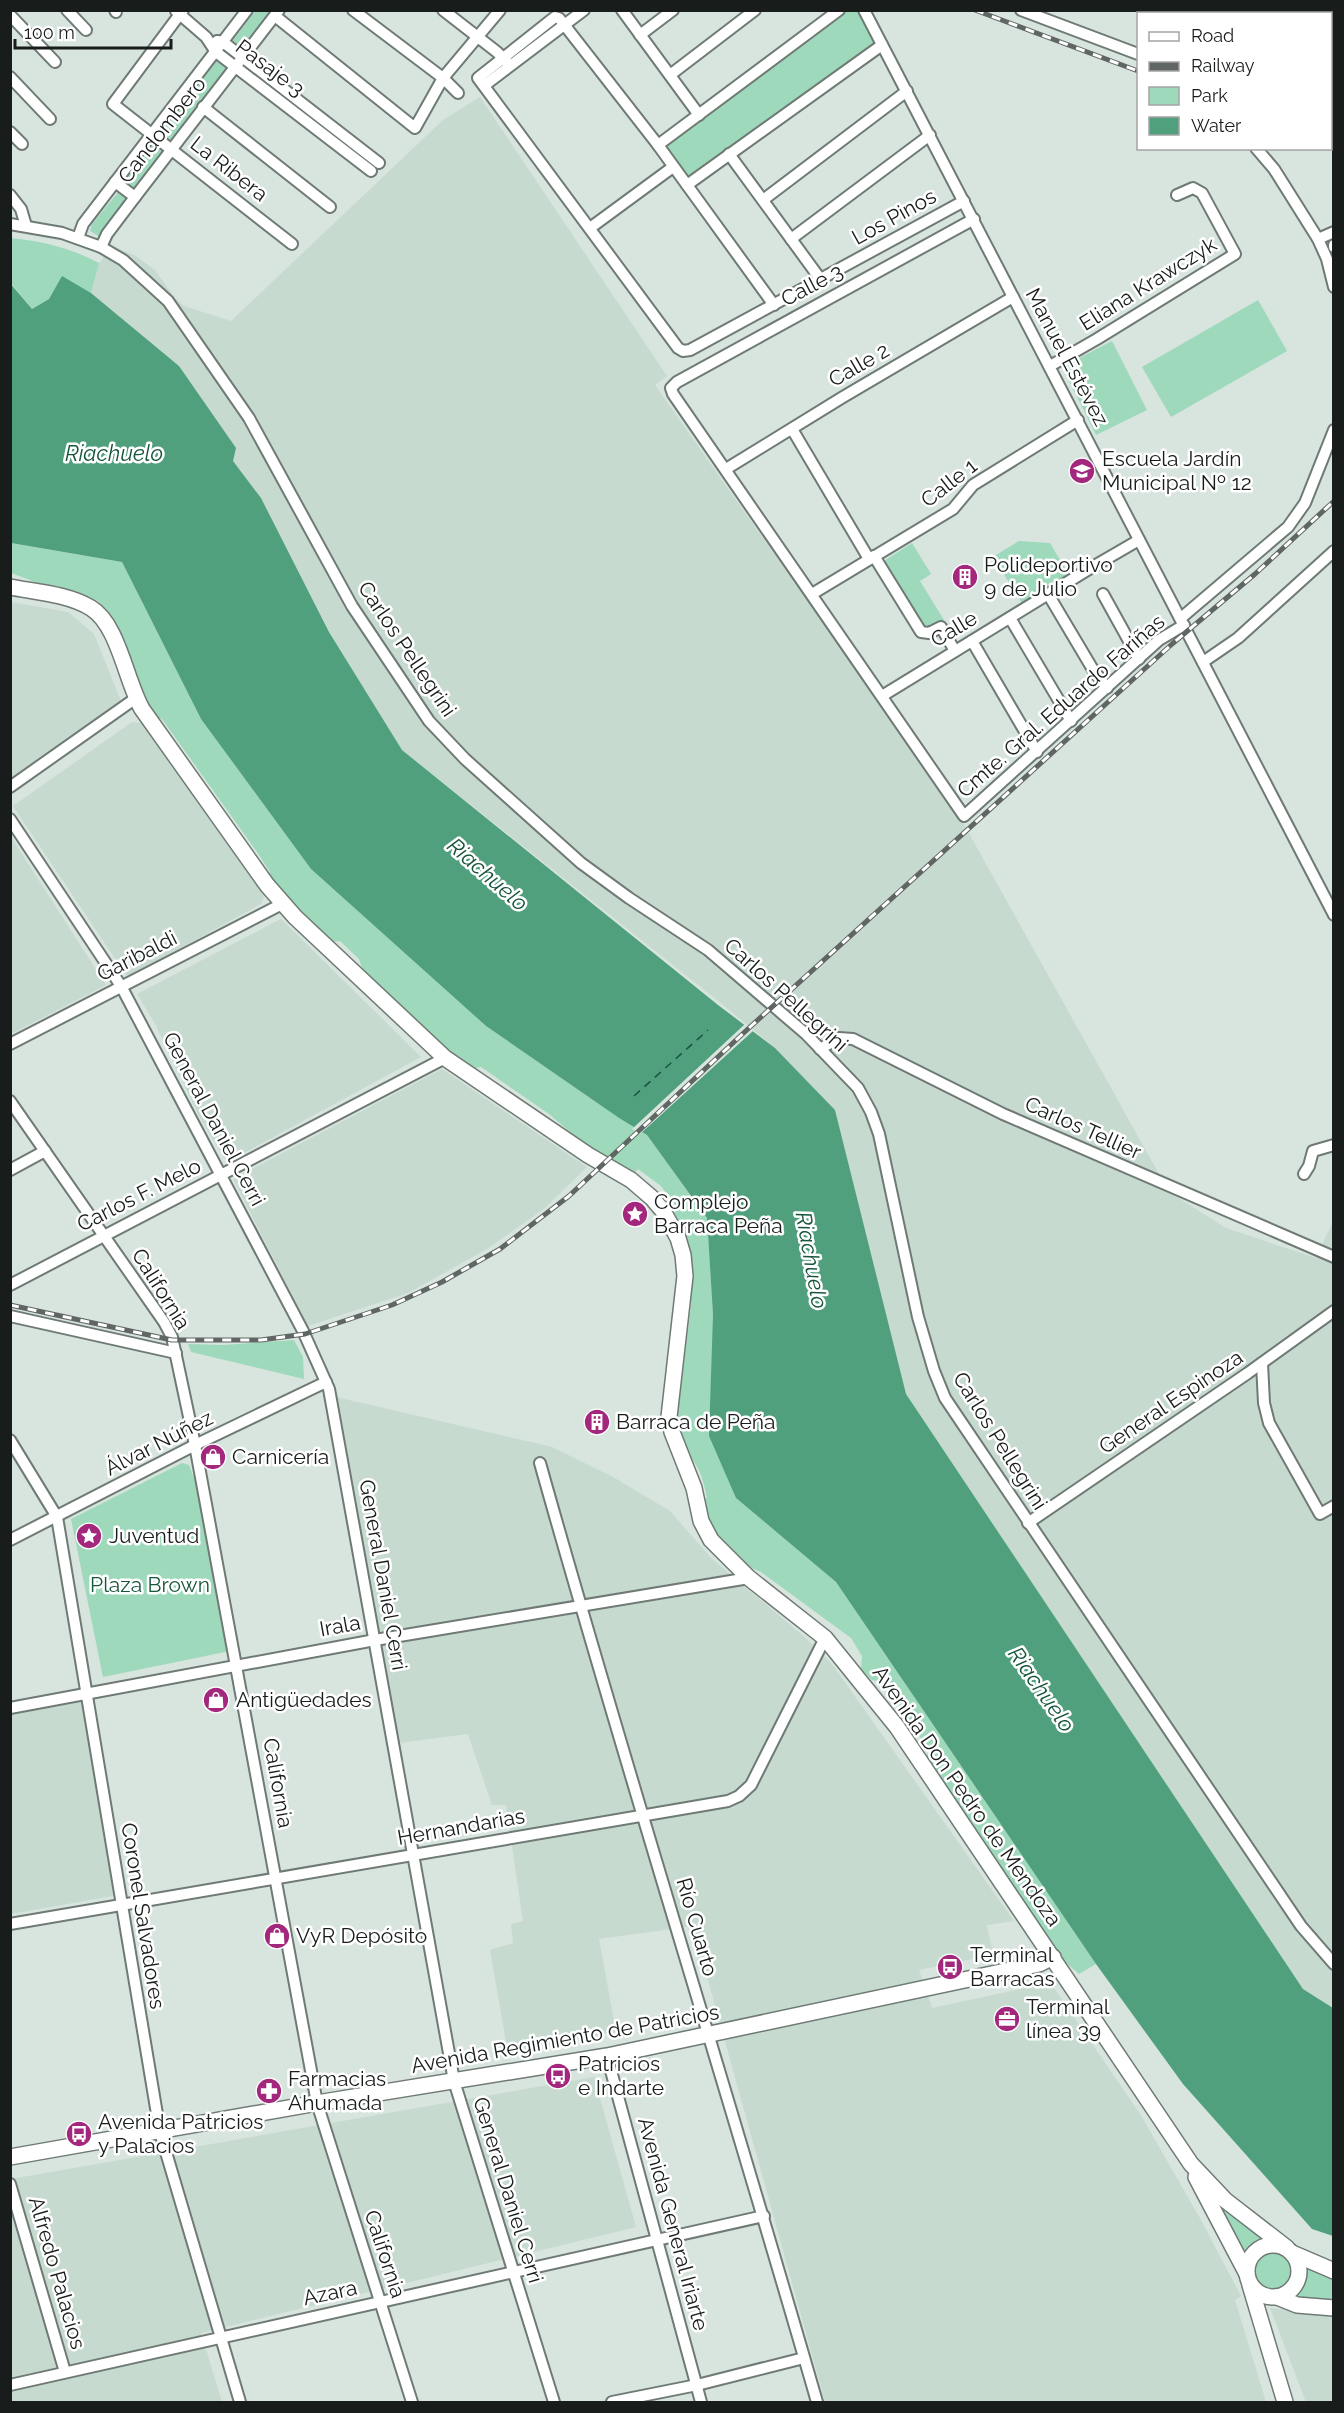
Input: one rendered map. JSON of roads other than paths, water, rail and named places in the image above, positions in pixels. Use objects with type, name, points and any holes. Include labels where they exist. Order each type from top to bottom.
[{"type":"main road","name":"Avenida Don Pedro de Mendoza","points":[[10,587],[69,599],[96,611],[109,628],[136,698],[282,904],[445,1058],[583,1152],[631,1180],[652,1198],[670,1221],[683,1255],[685,1275],[670,1403],[670,1425],[694,1488],[706,1532],[715,1545],[749,1578],[825,1638],[913,1748],[1180,2148],[1210,2186],[1289,2251],[1334,2271]]},
{"type":"main road","name":"Avenida Regimiento de Patricios","points":[[10,2157],[317,2103],[608,2056],[1039,1964],[1053,1957]]},
{"type":"main road","name":"Avenida Don Pedro de Mendoza","points":[[1180,2148],[1248,2276]]},
{"type":"main road","points":[[1262,2330],[1267,2306],[1276,2297],[1289,2292],[1299,2277],[1299,2264],[1289,2251],[1271,2245],[1260,2248],[1251,2258],[1248,2276],[1262,2330],[1285,2403]]},
{"type":"main road","points":[[1248,2276],[1259,2293],[1297,2305],[1334,2308]]},
{"type":"street","points":[[67,10],[86,30]]},
{"type":"street","name":"Candombero","points":[[78,238],[83,224],[247,10]]},
{"type":"street","points":[[353,10],[443,78],[458,93]]},
{"type":"street","points":[[443,10],[507,62]]},
{"type":"street","points":[[277,13],[415,128],[443,78],[500,10]]},
{"type":"street","points":[[565,24],[584,10]]},
{"type":"street","points":[[622,10],[699,115]]},
{"type":"street","points":[[640,35],[673,10]]},
{"type":"street","points":[[670,75],[755,10]]},
{"type":"street","points":[[658,145],[839,10]]},
{"type":"street","name":"Manuel Estévez","points":[[864,10],[1334,915]]},
{"type":"street","points":[[1021,10],[1137,54]]},
{"type":"street","points":[[180,12],[206,37]]},
{"type":"street","name":"La Ribera","points":[[180,12],[113,105],[292,244]]},
{"type":"street","name":"Candombero","points":[[101,247],[107,234],[277,13]]},
{"type":"street","points":[[10,15],[55,62]]},
{"type":"street","points":[[673,167],[590,228],[485,85],[555,17],[559,18],[658,145],[774,305]]},
{"type":"street","name":"Pasaje 3","points":[[206,37],[223,42],[239,62],[371,171]]},
{"type":"street","name":"Pasaje 3","points":[[206,37],[216,52],[239,62],[380,163]]},
{"type":"street","points":[[687,185],[882,45]]},
{"type":"street","points":[[10,77],[50,119]]},
{"type":"street","points":[[763,200],[907,91]]},
{"type":"street","points":[[203,107],[330,207]]},
{"type":"street","points":[[10,132],[22,144]]},
{"type":"street","points":[[791,238],[930,135]]},
{"type":"street","points":[[1259,150],[1274,169],[1318,240],[1327,259],[1334,287]]},
{"type":"street","points":[[729,154],[821,280]]},
{"type":"street","points":[[115,182],[135,197]]},
{"type":"street","name":"Eliana Krawczyk","points":[[1050,366],[1235,254],[1202,193],[1193,188],[1177,195]]},
{"type":"street","points":[[10,195],[21,209],[26,225]]},
{"type":"street","name":"Los Pinos","points":[[590,228],[678,348],[683,351],[690,350],[964,201]]},
{"type":"street","name":"Calle 3","points":[[726,469],[671,388],[677,382],[974,219]]},
{"type":"street","name":"Carlos Pellegrini","points":[[10,224],[26,225],[78,238],[101,247],[123,260],[168,302],[235,396],[265,444],[352,606],[429,721],[465,759],[582,863],[621,893],[708,950],[755,988],[858,1088],[875,1123],[896,1208],[918,1317],[939,1385],[953,1411],[1301,1926],[1334,1964]]},
{"type":"street","points":[[1318,240],[1334,232]]},
{"type":"street","name":"Calle 2","points":[[726,469],[1013,297]]},
{"type":"street","name":"Calle 1","points":[[812,594],[953,509],[973,485],[1078,420]]},
{"type":"street","points":[[792,429],[871,558],[921,632],[929,633],[941,627],[955,651]]},
{"type":"street","name":"Cmte. Gral. Eduardo Fariñas","points":[[882,696],[963,816],[1288,527],[1305,503],[1334,429]]},
{"type":"street","points":[[726,469],[882,696]]},
{"type":"street","name":"Calle","points":[[882,696],[1139,540]]},
{"type":"street","points":[[1203,662],[1238,638],[1334,551]]},
{"type":"street","points":[[1048,594],[1092,668],[1107,688]]},
{"type":"street","points":[[1103,594],[1139,659]]},
{"type":"street","points":[[1010,618],[1071,721]]},
{"type":"street","points":[[972,641],[1037,752]]},
{"type":"street","points":[[10,788],[136,698]]},
{"type":"street","name":"General Daniel Cerri","points":[[10,819],[121,986],[303,1330],[326,1382],[334,1409],[454,2081],[554,2403]]},
{"type":"street","name":"Garibaldi","points":[[10,1044],[282,904]]},
{"type":"street","name":"Carlos Tellier","points":[[820,1049],[839,1038],[853,1039],[1002,1114],[1334,1257]]},
{"type":"street","name":"Carlos F. Melo","points":[[10,1285],[445,1058]]},
{"type":"street","name":"California","points":[[10,1101],[164,1322],[172,1337],[237,1665],[317,2103],[412,2403]]},
{"type":"street","points":[[1304,1174],[1313,1151],[1334,1145]]},
{"type":"street","points":[[10,1170],[45,1151]]},
{"type":"street","name":"General Espinoza","points":[[1028,1523],[1334,1311]]},
{"type":"street","points":[[10,1316],[176,1353]]},
{"type":"street","points":[[1262,1363],[1264,1403],[1269,1423],[1320,1514],[1334,1506]]},
{"type":"street","name":"Álvar Núñez","points":[[10,1540],[195,1445],[326,1382]]},
{"type":"street","name":"Coronel Salvadores","points":[[10,1440],[57,1517],[88,1694],[120,1905],[160,2132],[240,2403]]},
{"type":"street","name":"Río Cuarto","points":[[540,1463],[579,1605],[764,2216],[817,2403]]},
{"type":"street","name":"Irala","points":[[10,1708],[375,1640],[749,1578]]},
{"type":"street","name":"Hernandarias","points":[[10,1924],[721,1803],[743,1793],[756,1774],[825,1638]]},
{"type":"street","name":"Avenida General Iriarte","points":[[608,2056],[701,2403]]},
{"type":"street","name":"Alfredo Palacios","points":[[10,2184],[65,2372]]},
{"type":"street","name":"Azara","points":[[10,2385],[764,2216]]},
{"type":"street","points":[[612,2403],[697,2385],[804,2358]]},
{"type":"water","name":"Riachuelo","points":[[62,276],[91,293],[179,366],[236,448],[233,461],[261,498],[329,632],[402,750],[718,1005],[775,1048],[835,1110],[906,1394],[1303,1989],[1333,2008],[1333,2236],[1312,2229],[1183,2084],[1096,1964],[836,1582],[736,1498],[709,1436],[713,1315],[707,1218],[647,1135],[486,1026],[311,869],[201,719],[122,562],[11,543],[10,283],[32,309],[49,299]]},
{"type":"railway","points":[[975,10],[1137,71]]},
{"type":"railway","points":[[10,1305],[172,1340],[261,1340],[305,1334],[392,1305],[442,1282],[500,1249],[569,1196],[750,1027],[1172,644],[1255,574],[1334,501]]},
{"type":"place","name":"Escuela Jardín Municipal Nº 12","points":[[1082,471]]},
{"type":"place","name":"Polideportivo 9 de Julio","points":[[965,577]]},
{"type":"place","name":"Complejo Barraca Peña","points":[[635,1214]]},
{"type":"place","name":"Barraca de Peña","points":[[597,1422]]},
{"type":"place","name":"Carnicería","points":[[213,1457]]},
{"type":"place","name":"Juventud","points":[[89,1536]]},
{"type":"place","name":"Antigüedades","points":[[216,1700]]},
{"type":"place","name":"VyR Depósito","points":[[277,1936]]},
{"type":"place","name":"Terminal Barracas","points":[[950,1967]]},
{"type":"place","name":"Terminal línea 39","points":[[1007,2019]]},
{"type":"place","name":"Patricios e Indarte","points":[[558,2076]]},
{"type":"place","name":"Farmacias Ahumada","points":[[269,2091]]},
{"type":"place","name":"Avenida Patricios y Palacios","points":[[79,2134]]},
{"type":"park label","name":"Plaza Brown","points":[[150,1585]]}]
